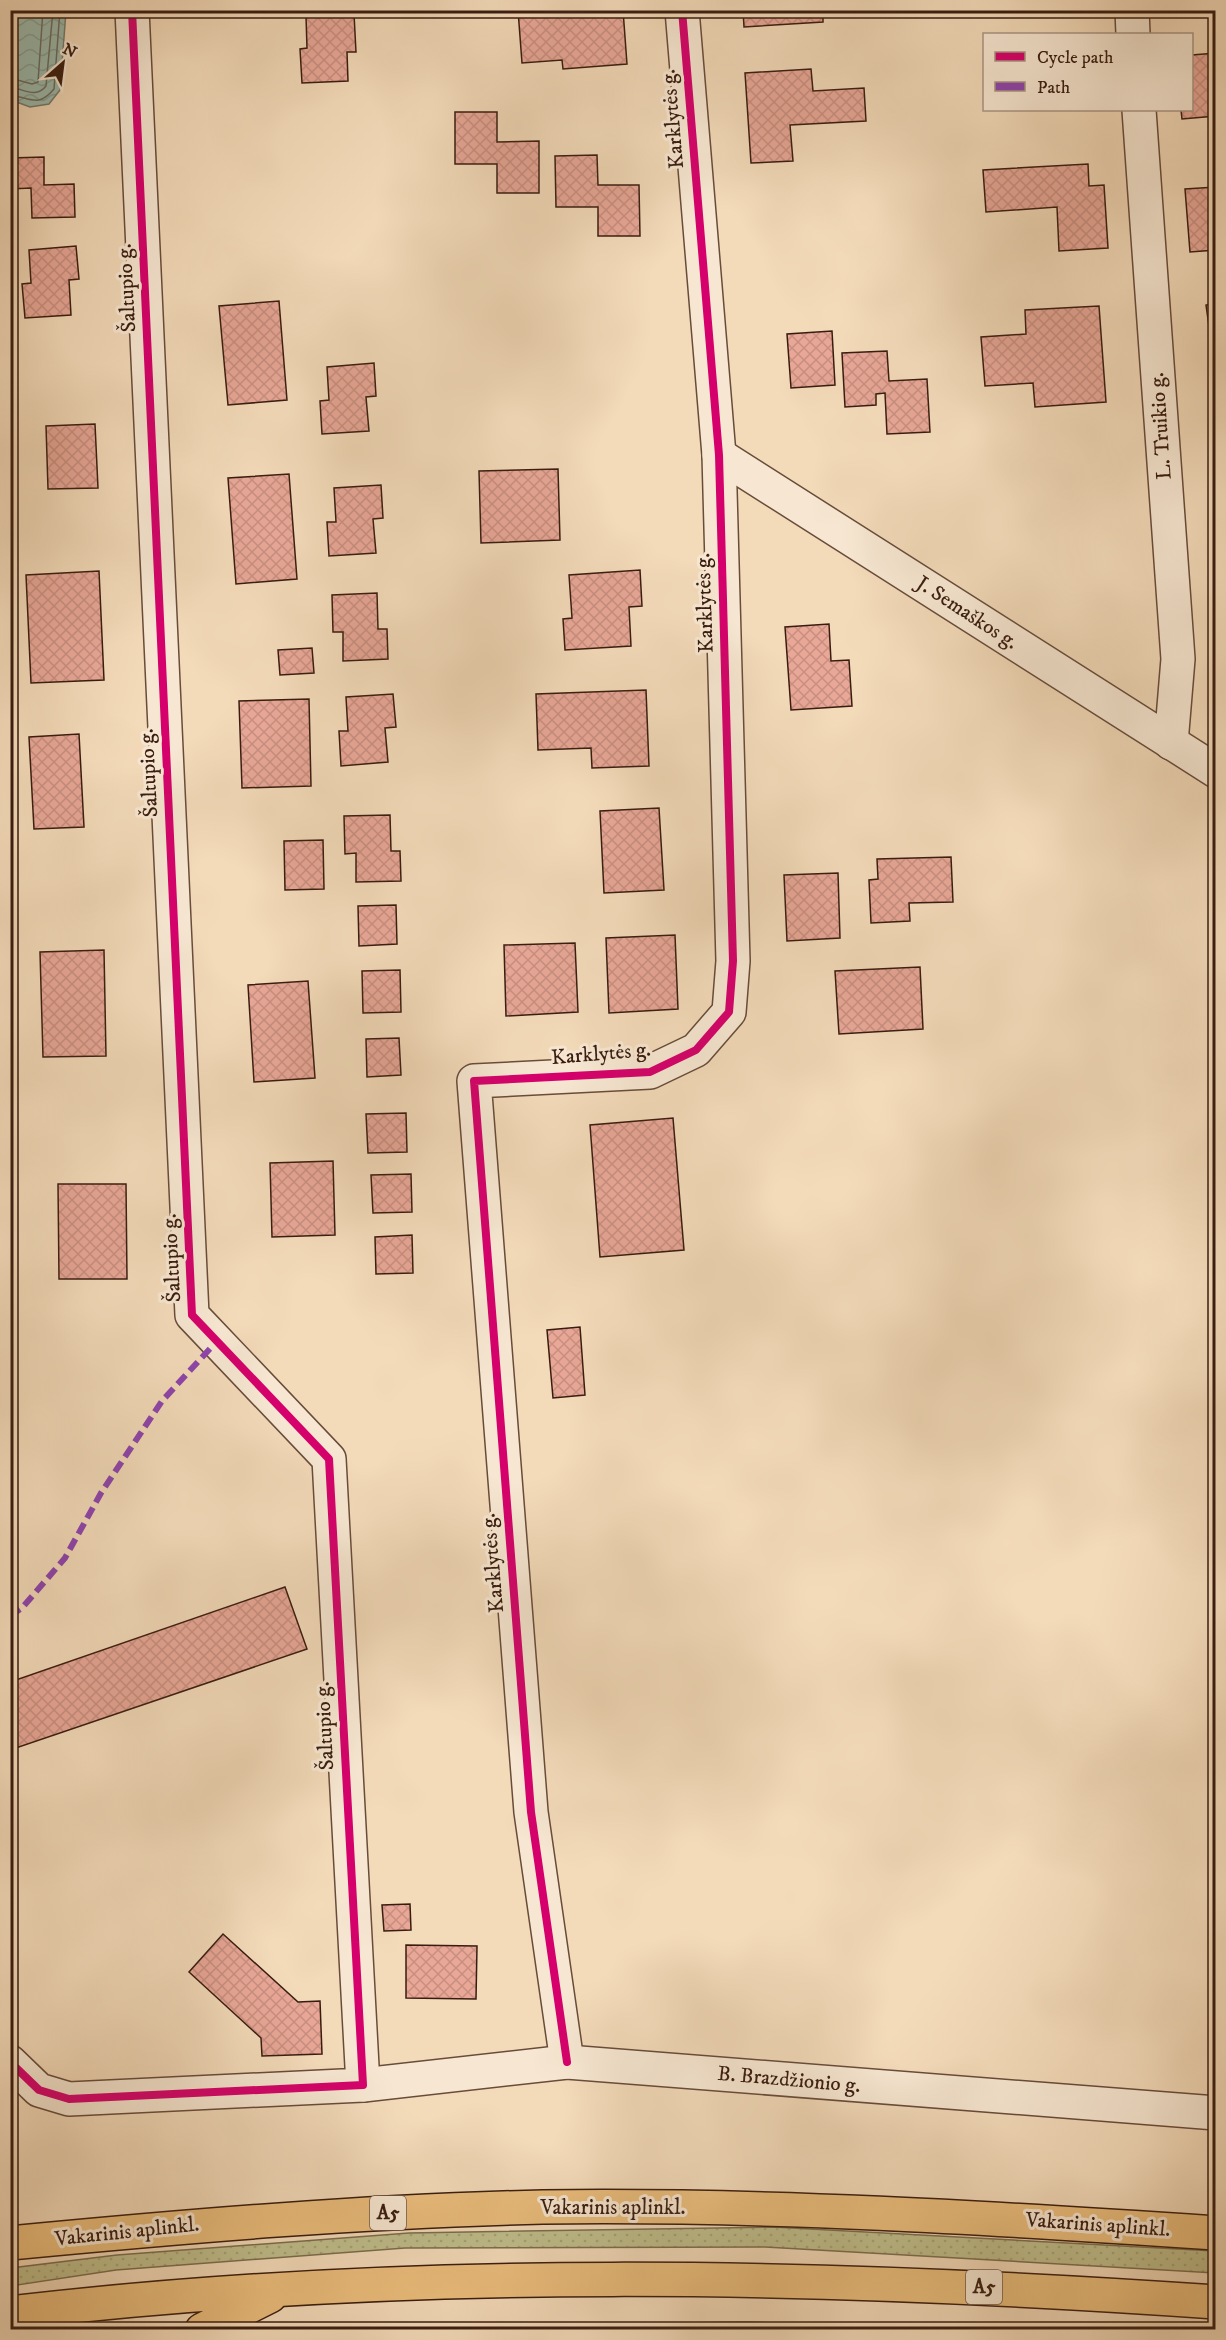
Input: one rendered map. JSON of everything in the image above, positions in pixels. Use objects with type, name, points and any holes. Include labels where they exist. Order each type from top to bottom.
[{"type":"highway","name":"Vakarinis aplinkl.","points":[[11,2243],[200,2224],[397,2212],[543,2207],[765,2208],[1011,2219],[1215,2233]]},
{"type":"highway","name":"A5","points":[[10,2313],[103,2302],[285,2289],[524,2279],[752,2279],[1006,2287],[1215,2302]]},
{"type":"highway","points":[[202,2330],[285,2289]]},
{"type":"street","name":"Šaltupio g.","points":[[132,10],[192,1315],[329,1459],[363,2085]]},
{"type":"street","name":"Karklytės g.","points":[[567,2062],[531,1812],[474,1081],[650,1072],[696,1050],[729,1012],[734,961],[719,455],[682,10]]},
{"type":"street","points":[[1132,10],[1133,33]]},
{"type":"street","name":"L. Truikio g.","points":[[1139,111],[1178,659],[1171,743]]},
{"type":"street","name":"J. Semaškos g.","points":[[719,455],[1215,771]]},
{"type":"street","points":[[10,2062],[39,2090],[69,2099],[363,2085]]},
{"type":"street","name":"B. Brazdžionio g.","points":[[363,2085],[567,2062],[1215,2113]]},
{"type":"shaded area","points":[[773,2227],[1215,2251],[1215,2273],[765,2247],[405,2248],[116,2270],[11,2286],[11,2268],[117,2255],[409,2233]]},
{"type":"shaded area","points":[[746,2322],[974,2329],[403,2329],[413,2327]]},
{"type":"water","points":[[10,11],[66,11],[60,90],[49,104],[30,107],[11,100]]},
{"type":"building","points":[[518,10],[623,10],[627,64],[563,69],[562,60],[522,63]]},
{"type":"building","points":[[743,10],[823,10],[823,22],[744,27]]},
{"type":"building","points":[[354,14],[356,52],[347,52],[348,81],[302,83],[300,49],[307,48],[306,16]]},
{"type":"building","points":[[1216,53],[1216,116],[1182,119],[1181,111],[1193,111],[1193,55]]},
{"type":"building","points":[[811,69],[813,91],[864,88],[866,121],[790,125],[793,161],[751,163],[745,73]]},
{"type":"building","points":[[455,112],[497,112],[497,142],[539,141],[539,193],[497,193],[497,164],[455,164]]},
{"type":"building","points":[[597,155],[598,185],[639,185],[640,236],[598,236],[598,207],[556,207],[555,156]]},
{"type":"building","points":[[44,157],[44,185],[74,184],[75,217],[32,218],[31,188],[10,189],[10,158]]},
{"type":"building","points":[[1088,164],[1089,186],[1104,185],[1108,248],[1059,251],[1057,207],[986,212],[983,170]]},
{"type":"building","points":[[1216,187],[1216,250],[1190,252],[1185,189]]},
{"type":"building","points":[[76,246],[79,279],[69,280],[71,315],[25,318],[22,284],[31,283],[29,250]]},
{"type":"building","points":[[279,301],[287,400],[228,405],[219,306]]},
{"type":"building","points":[[1216,303],[1216,368],[1215,369],[1206,305]]},
{"type":"building","points":[[1099,306],[1106,402],[1035,407],[1033,383],[985,386],[981,337],[1026,334],[1025,310]]},
{"type":"building","points":[[832,331],[835,385],[791,388],[787,334]]},
{"type":"building","points":[[887,351],[889,381],[927,379],[930,432],[887,434],[885,393],[876,394],[876,405],[845,407],[842,353]]},
{"type":"building","points":[[374,363],[376,396],[366,397],[369,431],[322,434],[320,401],[329,400],[327,367]]},
{"type":"building","points":[[95,424],[98,488],[48,489],[46,426]]},
{"type":"building","points":[[558,469],[560,540],[481,543],[479,471]]},
{"type":"building","points":[[289,474],[297,579],[236,584],[228,478]]},
{"type":"building","points":[[381,485],[383,518],[373,519],[376,553],[329,556],[327,522],[336,522],[334,488]]},
{"type":"building","points":[[640,570],[642,606],[629,607],[631,646],[565,650],[563,619],[572,618],[569,575]]},
{"type":"building","points":[[99,571],[104,680],[31,683],[26,575]]},
{"type":"building","points":[[377,593],[378,629],[387,629],[388,659],[343,661],[343,632],[333,632],[332,595]]},
{"type":"building","points":[[829,624],[831,661],[849,660],[852,706],[791,710],[785,627]]},
{"type":"building","points":[[312,648],[314,673],[280,675],[278,650]]},
{"type":"building","points":[[646,690],[649,766],[592,768],[591,748],[538,750],[536,694]]},
{"type":"building","points":[[393,694],[396,727],[385,728],[388,762],[341,766],[339,731],[348,731],[346,697]]},
{"type":"building","points":[[309,699],[311,786],[242,788],[239,701]]},
{"type":"building","points":[[79,734],[84,827],[34,829],[29,737]]},
{"type":"building","points":[[659,808],[664,890],[604,893],[600,811]]},
{"type":"building","points":[[390,815],[391,851],[400,851],[401,881],[356,882],[356,853],[345,854],[344,816]]},
{"type":"building","points":[[323,840],[324,889],[285,890],[284,841]]},
{"type":"building","points":[[951,857],[953,902],[909,903],[910,921],[871,923],[869,880],[878,879],[877,859]]},
{"type":"building","points":[[838,873],[840,938],[787,941],[784,875]]},
{"type":"building","points":[[396,905],[397,944],[359,946],[358,906]]},
{"type":"building","points":[[675,935],[678,1009],[609,1013],[606,938]]},
{"type":"building","points":[[575,943],[578,1012],[506,1016],[504,945]]},
{"type":"building","points":[[104,950],[106,1056],[43,1057],[40,952]]},
{"type":"building","points":[[920,967],[923,1029],[839,1034],[835,971]]},
{"type":"building","points":[[400,970],[401,1012],[363,1013],[362,971]]},
{"type":"building","points":[[308,981],[315,1078],[254,1082],[248,985]]},
{"type":"building","points":[[399,1038],[401,1075],[367,1077],[366,1039]]},
{"type":"building","points":[[406,1113],[407,1152],[368,1153],[366,1114]]},
{"type":"building","points":[[673,1118],[684,1250],[600,1257],[590,1125]]},
{"type":"building","points":[[333,1161],[335,1235],[272,1237],[270,1163]]},
{"type":"building","points":[[411,1174],[412,1212],[373,1213],[371,1175]]},
{"type":"building","points":[[58,1184],[126,1184],[127,1279],[59,1279]]},
{"type":"building","points":[[412,1235],[413,1273],[376,1274],[375,1237]]},
{"type":"building","points":[[580,1327],[585,1395],[553,1398],[547,1330]]},
{"type":"building","points":[[285,1587],[307,1649],[10,1750],[10,1682]]},
{"type":"building","points":[[410,1904],[411,1930],[384,1931],[382,1905]]},
{"type":"building","points":[[223,1934],[298,2002],[320,2001],[322,2054],[262,2056],[261,2038],[189,1972]]},
{"type":"building","points":[[406,1945],[477,1946],[476,1999],[406,1998]]},
{"type":"marked path","points":[[10,1616],[22,1608],[65,1558],[101,1493],[162,1401],[217,1341]]},
{"type":"cycle path","points":[[10,2062],[39,2090],[69,2099],[363,2085],[329,1459],[192,1315],[132,10]]},
{"type":"cycle path","points":[[567,2062],[531,1812],[474,1081],[650,1072],[696,1050],[729,1012],[733,961],[719,455],[682,10]]}]
